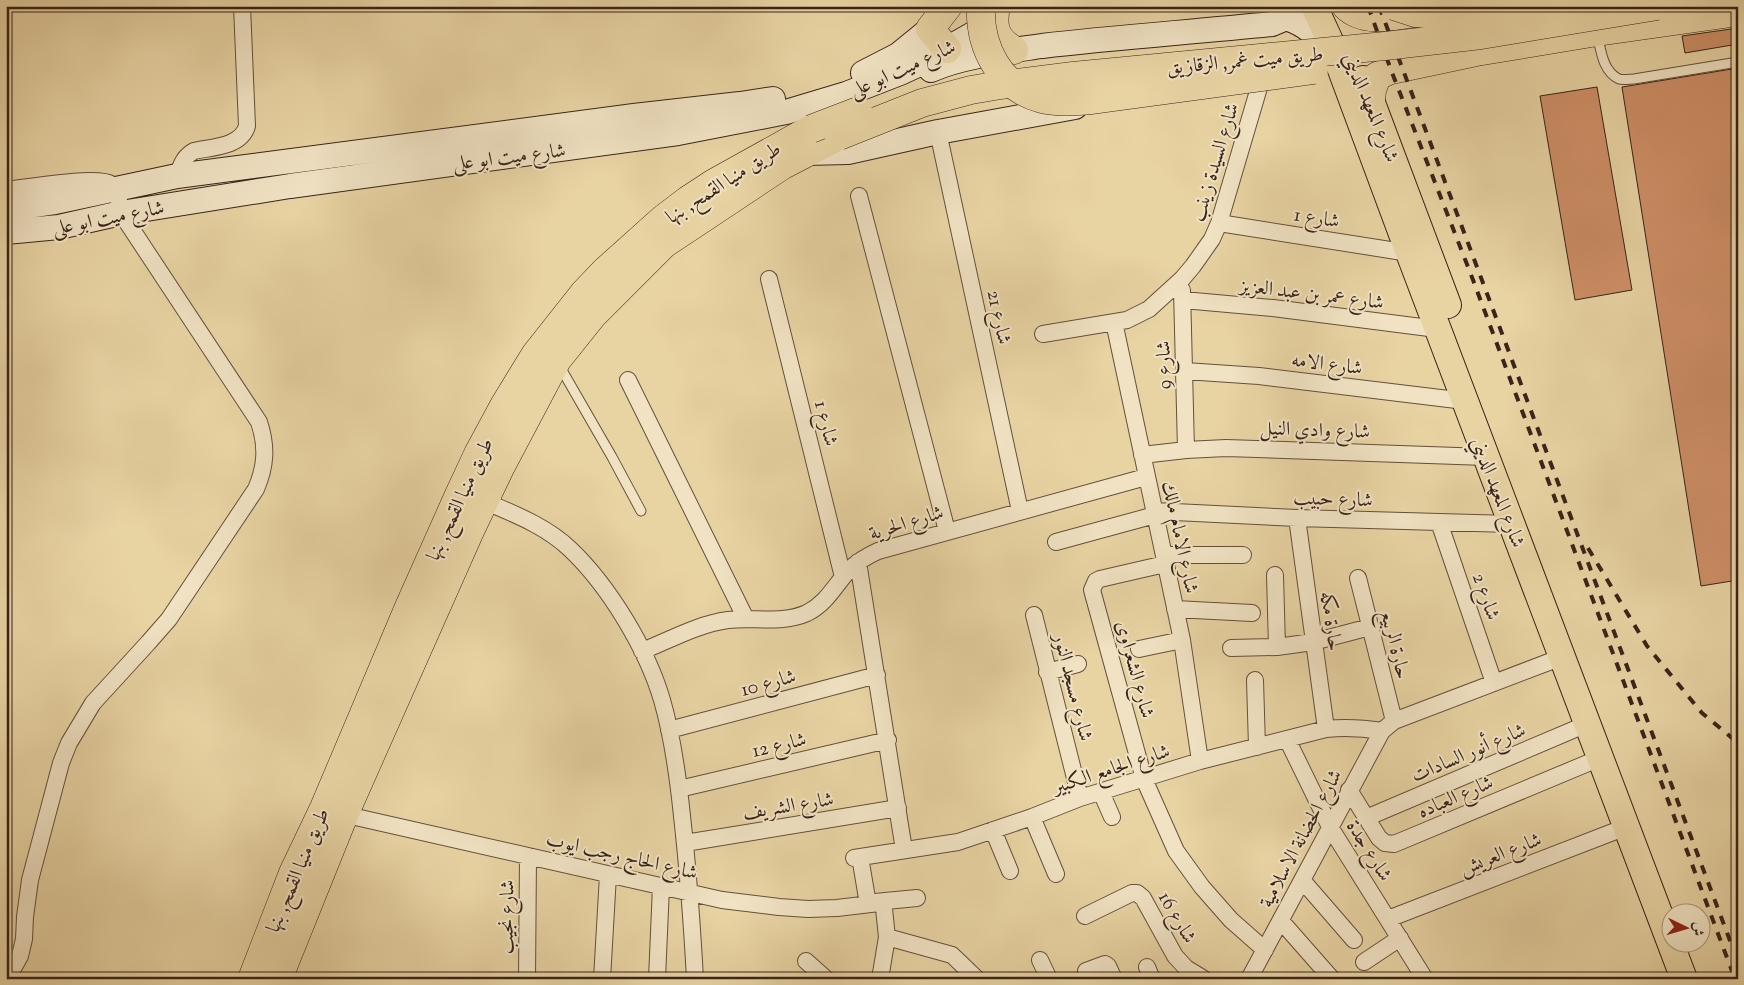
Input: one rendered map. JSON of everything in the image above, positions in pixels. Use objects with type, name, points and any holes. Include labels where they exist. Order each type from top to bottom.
[{"type":"highway","points":[[947,49],[930,28],[948,6]]},
{"type":"highway","name":"طريق ميت غمر, الزقازيق","points":[[1346,6],[1360,15],[1372,17],[1537,6]]},
{"type":"highway","points":[[1394,6],[1415,13],[1443,15],[1480,10]]},
{"type":"highway","name":"طريق ميت غمر, الزقازيق","points":[[839,136],[922,103],[971,90],[1000,85],[1073,76],[1432,41],[1657,6]]},
{"type":"highway","name":"طريق ميت غمر, الزقازيق","points":[[808,141],[919,88],[1037,62],[1341,37],[1480,10]]},
{"type":"highway","points":[[990,12],[981,23],[986,47],[992,61],[1013,84],[1033,96],[1061,101],[1092,100],[1316,70],[1389,54],[1432,41]]},
{"type":"highway","points":[[990,12],[998,36],[1007,46],[1014,50]]},
{"type":"highway","points":[[1361,99],[1372,90],[1377,76],[1386,72],[1476,52],[1597,32],[1738,12]]},
{"type":"highway","name":"طريق منيا القمح, بنها","points":[[252,979],[305,878],[334,812],[484,501],[489,461],[505,404],[536,355],[584,293],[605,271],[688,200],[765,153],[808,141],[839,136]]},
{"type":"highway","name":"طريق منيا القمح, بنها","points":[[334,812],[405,616],[489,461],[556,360],[593,315],[664,244],[783,165],[808,141]]},
{"type":"highway","name":"طريق منيا القمح, بنها","points":[[278,979],[305,878]]},
{"type":"main road","name":"شارع المعهد الديني","points":[[1314,6],[1331,43],[1361,99],[1617,783],[1670,902]]},
{"type":"main road","name":"شارع المعهد الديني","points":[[1329,6],[1360,70],[1361,99],[1409,253],[1600,758],[1617,783],[1626,827],[1684,979]]},
{"type":"main road","name":"شارع ميت ابو على","points":[[6,232],[59,227],[121,213],[376,173],[668,134],[786,112],[846,94],[892,77],[924,62],[947,49],[990,12]]},
{"type":"main road","points":[[765,153],[788,129],[825,116],[935,68],[958,61],[1014,50],[1092,40],[1272,24],[1291,12],[1310,30],[1320,43],[1324,60],[1320,77]]},
{"type":"main road","name":"شارع ميت ابو على","points":[[6,209],[55,202],[176,176],[770,99],[806,91],[867,71],[898,55],[930,28]]},
{"type":"main road","points":[[808,141],[848,152],[938,132],[1263,74],[1327,78],[1361,99]]},
{"type":"main road","points":[[1689,952],[1698,979]]},
{"type":"street","points":[[176,176],[184,158],[191,152],[232,142],[245,132],[242,6]]},
{"type":"street","name":"شارع السيدة زينب","points":[[1043,334],[1127,320],[1142,313],[1182,278],[1204,253],[1219,223],[1263,74]]},
{"type":"street","name":"شارع 21","points":[[938,132],[1020,511]]},
{"type":"street","points":[[6,190],[95,180],[111,184],[116,190],[121,213],[259,422],[266,449],[262,476],[256,489],[169,619],[93,703],[69,743],[61,763],[30,880],[24,939],[20,956],[8,979]]},
{"type":"street","points":[[859,196],[947,531]]},
{"type":"street","name":"شارع 1","points":[[1219,223],[1409,253]]},
{"type":"street","name":"شارع 9","points":[[1182,278],[1186,450]]},
{"type":"street","name":"شارع 1","points":[[769,279],[843,577]]},
{"type":"street","name":"شارع عمر بن عبد العزيز","points":[[1183,300],[1273,308],[1437,329]]},
{"type":"street","name":"شارع الامام مالك","points":[[1114,322],[1182,640],[1200,762]]},
{"type":"street","name":"شارع الامه","points":[[1184,371],[1259,376],[1465,401]]},
{"type":"street","points":[[628,380],[746,618]]},
{"type":"street","name":"شارع وادي النيل","points":[[1142,455],[1186,450],[1266,448],[1486,457]]},
{"type":"street","name":"شارع الحرية","points":[[642,651],[711,623],[746,618],[787,618],[807,612],[824,601],[858,562],[878,551],[1146,476]]},
{"type":"street","points":[[484,501],[537,525],[569,548],[588,568],[617,608],[642,651],[662,699],[679,789],[691,892],[695,979]]},
{"type":"street","name":"شارع حبيب","points":[[1056,542],[1155,513],[1511,524]]},
{"type":"street","name":"حارة مكه","points":[[1296,518],[1326,729]]},
{"type":"street","name":"شارع 2","points":[[1439,522],[1494,683]]},
{"type":"street","points":[[1164,560],[1243,555]]},
{"type":"street","name":"شارع الشعراوى","points":[[1164,560],[1100,579],[1096,581],[1092,590],[1144,778],[1176,851],[1202,887],[1231,920],[1265,950]]},
{"type":"street","points":[[858,562],[888,740],[904,850]]},
{"type":"street","points":[[1275,575],[1277,647]]},
{"type":"street","name":"حارة الربيع","points":[[1358,578],[1370,627],[1388,726]]},
{"type":"street","points":[[1175,610],[1252,613]]},
{"type":"street","name":"شارع مسجد النور","points":[[1034,615],[1080,798]]},
{"type":"street","points":[[1231,648],[1277,647],[1313,642],[1370,627]]},
{"type":"street","points":[[1139,649],[1182,640]]},
{"type":"street","name":"شارع الجامع الكبير","points":[[871,903],[857,858],[958,842],[1032,817],[1080,798],[1144,778],[1326,729],[1388,726],[1562,657]]},
{"type":"street","points":[[1048,672],[1078,664]]},
{"type":"street","name":"شارع 10","points":[[669,730],[877,675]]},
{"type":"street","points":[[1255,680],[1257,747]]},
{"type":"street","name":"شارع أنور السادات","points":[[1366,818],[1587,724]]},
{"type":"street","name":"شارع الحضانة الاسلامية","points":[[1249,979],[1349,790],[1388,726]]},
{"type":"street","name":"شارع جدة","points":[[1288,739],[1330,827],[1426,979]]},
{"type":"street","name":"شارع 12","points":[[679,789],[888,740]]},
{"type":"street","name":"شارع العباده","points":[[1349,790],[1379,838],[1385,843],[1394,844],[1600,758]]},
{"type":"street","points":[[1101,792],[1112,817]]},
{"type":"street","name":"شارع الشريف","points":[[685,843],[898,808]]},
{"type":"street","name":"شارع الحاج رجب ايوب","points":[[334,812],[722,900],[779,907],[837,908],[917,898]]},
{"type":"street","points":[[1032,817],[1056,874]]},
{"type":"street","name":"شارع العريش","points":[[1388,919],[1626,827]]},
{"type":"street","points":[[993,830],[1010,871]]},
{"type":"street","name":"شارع نجيب","points":[[527,979],[528,856]]},
{"type":"street","points":[[602,979],[608,875]]},
{"type":"street","points":[[1302,880],[1354,940]]},
{"type":"street","points":[[657,979],[661,886]]},
{"type":"street","name":"شارع 16","points":[[1085,916],[1137,893],[1143,898],[1180,962],[1204,979]]},
{"type":"street","points":[[871,903],[879,903],[884,909],[887,937],[880,979]]},
{"type":"street","points":[[1281,921],[1332,979]]},
{"type":"street","points":[[887,937],[952,955],[977,979]]},
{"type":"street","points":[[1364,962],[1400,938]]},
{"type":"street","points":[[1040,960],[1049,979]]},
{"type":"street","points":[[806,961],[826,979]]},
{"type":"street","points":[[1086,970],[1105,964],[1108,966],[1114,979]]},
{"type":"lane","points":[[1597,32],[1603,62],[1611,73],[1620,79],[1634,79],[1738,62]]},
{"type":"lane","points":[[556,360],[641,511]]},
{"type":"building","points":[[1738,28],[1738,44],[1685,53],[1682,36]]},
{"type":"building","points":[[1738,68],[1738,580],[1701,586],[1622,87]]},
{"type":"building","points":[[1597,87],[1632,290],[1575,300],[1540,96]]},
{"type":"railway","points":[[1368,6],[1470,272],[1735,979]]},
{"type":"railway","points":[[1379,6],[1738,962]]},
{"type":"railway","points":[[1588,548],[1647,646],[1702,713],[1738,743]]}]
